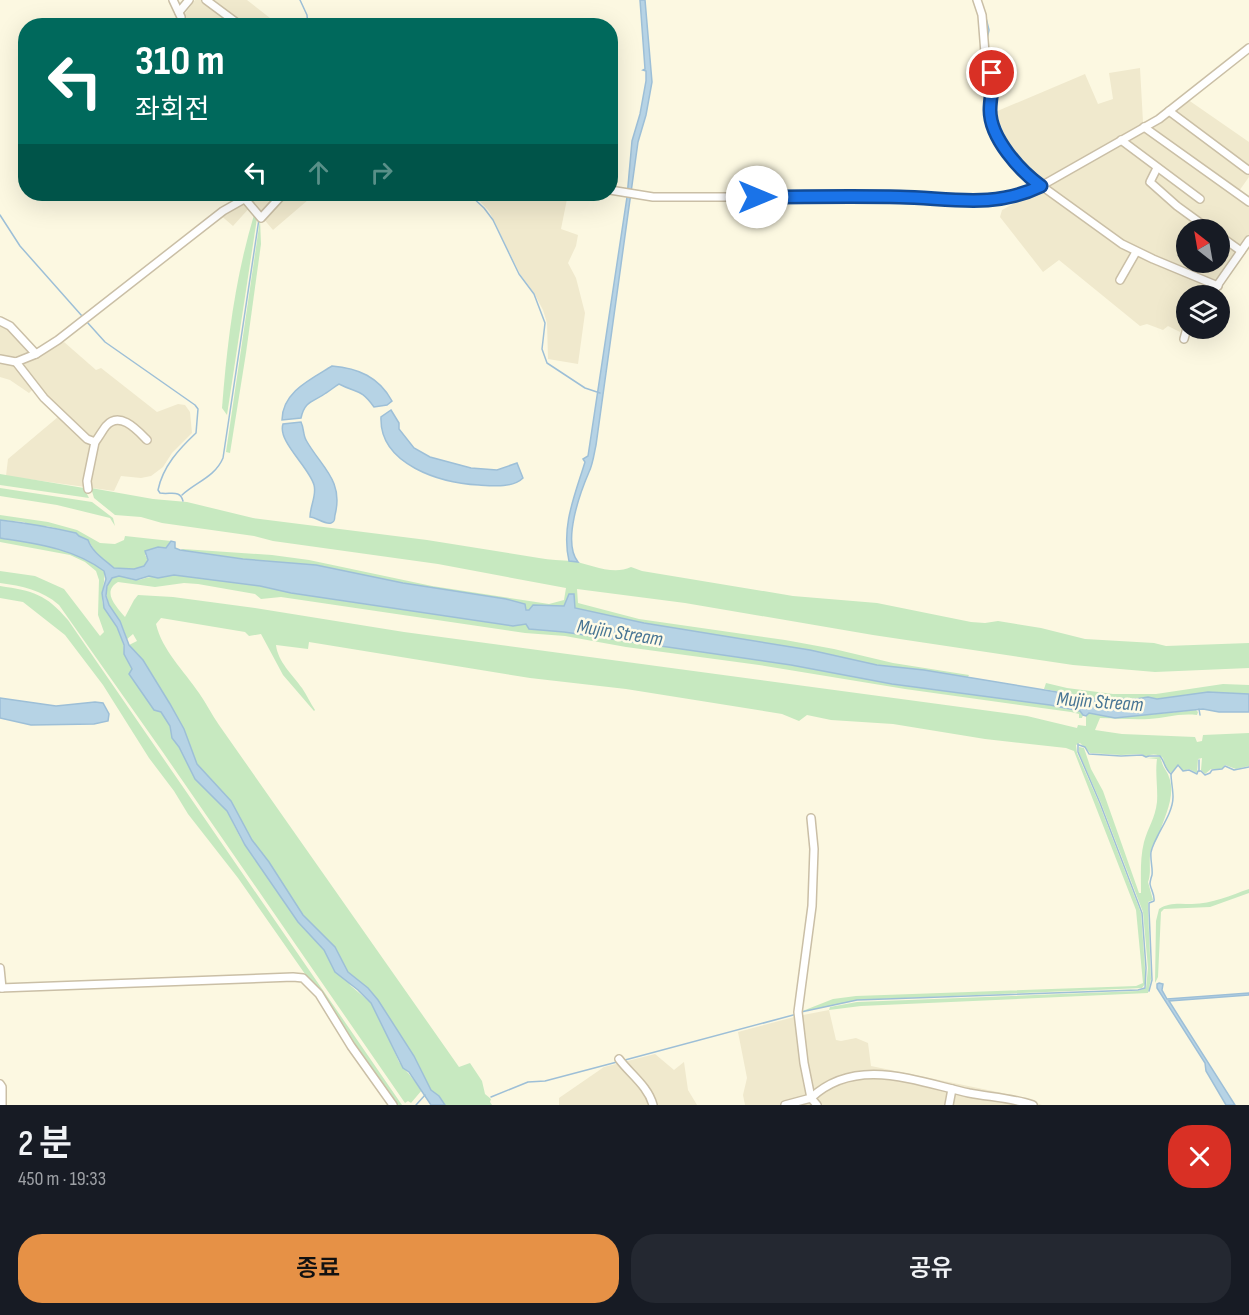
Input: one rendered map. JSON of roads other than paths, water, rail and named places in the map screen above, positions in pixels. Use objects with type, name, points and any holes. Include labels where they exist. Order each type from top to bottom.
[{"type":"street","points":[[173,0],[180,15],[189,0]]},
{"type":"street","points":[[207,0],[231,18]]},
{"type":"street","points":[[977,0],[982,15],[985,53],[994,83],[990,109],[993,125],[1021,171],[1122,244],[1216,285]]},
{"type":"street","points":[[618,192],[652,197],[902,197],[1000,200],[1021,195],[1041,186],[1144,127],[1169,111],[1249,48]]},
{"type":"street","points":[[1169,111],[1248,170]]},
{"type":"street","points":[[1144,127],[1249,202]]},
{"type":"street","points":[[1121,140],[1200,199]]},
{"type":"street","points":[[1157,168],[1150,182],[1195,219]]},
{"type":"street","points":[[0,359],[16,362],[36,354],[85,319],[223,211],[240,201]]},
{"type":"street","points":[[247,201],[259,216],[275,201]]},
{"type":"street","points":[[1219,285],[1249,240]]},
{"type":"street","points":[[1230,243],[1241,251]]},
{"type":"street","points":[[1120,280],[1136,252]]},
{"type":"street","points":[[0,321],[10,326],[36,354]]},
{"type":"street","points":[[16,362],[54,408],[87,439],[96,442]]},
{"type":"street","points":[[88,489],[89,471],[96,442],[110,422],[126,422],[147,440]]},
{"type":"street","points":[[811,818],[814,849],[813,895],[798,1014],[811,1098],[817,1105]]},
{"type":"street","points":[[0,968],[1,988],[108,982],[303,978],[319,994],[351,1046],[393,1105]]},
{"type":"street","points":[[621,1061],[650,1094],[653,1105]]},
{"type":"street","points":[[785,1105],[811,1098],[831,1082],[843,1077],[881,1073],[1032,1105]]},
{"type":"street","points":[[0,1084],[2,1105]]},
{"type":"street","points":[[949,1105],[952,1089]]},
{"type":"water","points":[[640,0],[645,0],[652,82],[638,142],[596,445],[592,466],[574,517],[572,542],[578,562],[569,561],[568,523],[585,462],[583,459],[588,456],[627,197],[632,141],[646,81],[646,71],[643,70],[645,69]]},
{"type":"water","points":[[332,366],[351,369],[367,375],[381,386],[392,401],[387,405],[374,407],[362,394],[339,384],[311,402],[305,408],[301,418],[282,420],[283,410],[292,394],[307,381]]},
{"type":"water","points":[[391,410],[399,423],[399,429],[414,448],[430,457],[471,468],[497,470],[517,463],[523,478],[508,485],[479,485],[447,480],[415,468],[390,448],[383,434],[381,417]]},
{"type":"water","points":[[301,422],[306,440],[334,483],[337,503],[335,520],[331,523],[310,517],[315,493],[314,485],[282,431],[283,424]]},
{"type":"water","name":"Mujin Stream","points":[[0,520],[76,533],[88,540],[96,552],[114,568],[134,569],[144,566],[148,560],[145,551],[158,547],[166,548],[171,541],[175,542],[175,548],[180,550],[243,559],[316,565],[403,583],[506,599],[525,604],[526,610],[533,605],[564,606],[569,594],[574,594],[575,608],[644,623],[810,650],[877,665],[924,670],[1093,698],[1148,697],[1157,699],[1208,692],[1249,694],[1249,712],[1219,712],[1203,709],[1115,718],[1089,713],[1086,716],[1080,711],[1050,705],[892,684],[791,665],[529,629],[526,624],[513,626],[291,593],[260,586],[174,575],[158,578],[149,576],[136,580],[119,576],[112,578],[107,586],[106,596],[109,605],[120,621],[129,645],[143,660],[184,729],[197,764],[231,801],[252,840],[303,915],[335,947],[348,972],[368,988],[378,1000],[414,1056],[431,1090],[445,1105],[431,1105],[409,1072],[403,1068],[371,1003],[335,972],[324,950],[298,922],[245,845],[227,811],[195,779],[172,738],[170,726],[161,712],[154,710],[129,674],[132,669],[124,654],[124,645],[117,627],[104,608],[102,593],[106,579],[104,571],[67,552],[0,538]]},
{"type":"water","points":[[0,698],[56,706],[103,703],[109,714],[108,721],[94,724],[31,725],[0,718]]},
{"type":"water","points":[[1159,983],[1163,984],[1162,990],[1167,999],[1249,993],[1249,995],[1169,1001],[1235,1105],[1226,1105],[1206,1071],[1205,1063],[1157,988]]},
{"type":"waterway","points":[[300,0],[307,18]]},
{"type":"waterway","points":[[985,14],[989,30],[987,39]]},
{"type":"waterway","points":[[991,61],[999,76],[997,89]]},
{"type":"waterway","points":[[476,201],[493,220],[519,274],[534,294],[545,323],[542,349],[547,363],[585,388],[600,393]]},
{"type":"waterway","points":[[264,210],[271,202]]},
{"type":"waterway","points":[[0,215],[20,246],[82,316]]},
{"type":"waterway","points":[[182,495],[210,475],[220,465],[223,458],[259,219]]},
{"type":"waterway","points":[[87,322],[105,342],[198,409],[196,433],[168,466],[158,490],[160,493],[180,495],[183,501]]},
{"type":"waterway","points":[[1199,709],[1200,715]]},
{"type":"waterway","points":[[801,1012],[857,1000],[1145,988],[1142,913],[1078,752],[1078,744]]},
{"type":"waterway","points":[[1079,745],[1085,747],[1089,754],[1160,756],[1171,774]]},
{"type":"waterway","points":[[1199,760],[1199,771]]},
{"type":"waterway","points":[[1149,991],[1152,980],[1149,903],[1154,901],[1150,884],[1151,852],[1172,804],[1171,774],[1178,765],[1183,771],[1189,770],[1197,774],[1201,771],[1205,775],[1225,766],[1234,770],[1249,767]]},
{"type":"waterway","points":[[625,1060],[797,1014]]},
{"type":"waterway","points":[[491,1097],[528,1082],[545,1081],[617,1062]]},
{"type":"waterway","points":[[416,1105],[425,1095]]}]
